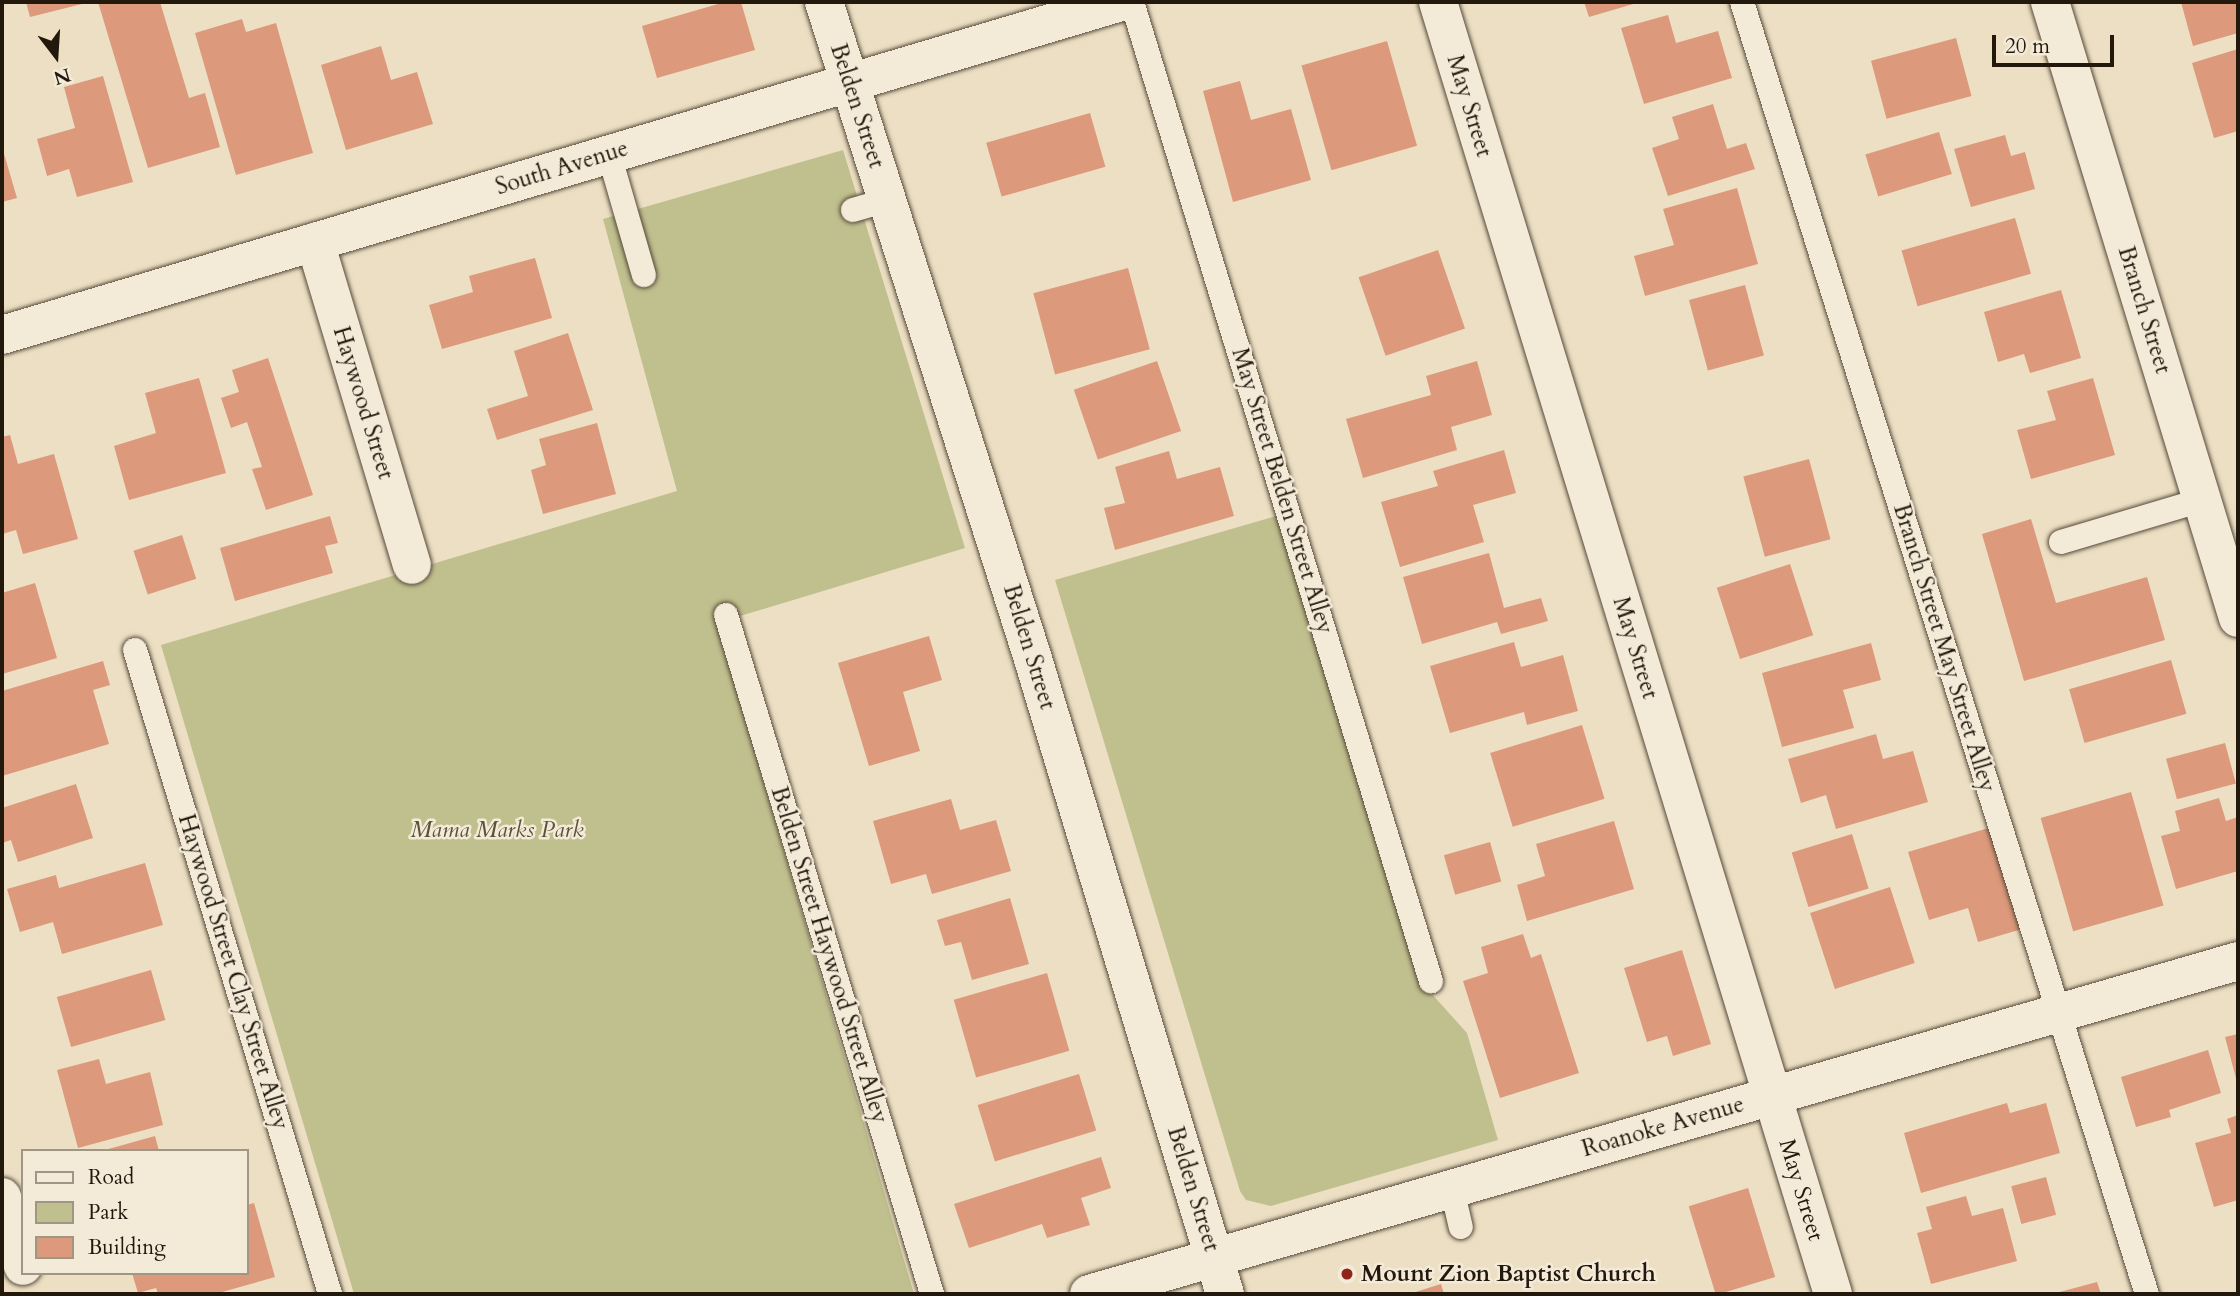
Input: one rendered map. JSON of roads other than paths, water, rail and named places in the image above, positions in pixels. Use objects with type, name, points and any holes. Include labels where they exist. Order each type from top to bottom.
[{"type":"street","name":"Belden Street","points":[[824,2],[849,83],[870,205],[1033,659],[1225,1294]]},
{"type":"street","name":"South Avenue","points":[[2,335],[1121,2]]},
{"type":"street","name":"May Street","points":[[1438,2],[1833,1294]]},
{"type":"street","name":"Branch Street","points":[[2050,2],[2238,618]]},
{"type":"street","name":"Haywood Street","points":[[315,242],[412,565]]},
{"type":"street","name":"Roanoke Avenue","points":[[1089,1294],[2238,961]]},
{"type":"street","points":[[2,1197],[21,1259]]},
{"type":"street","points":[[26,1275],[32,1294]]},
{"type":"lane","name":"May Street Belden Street Alley","points":[[1132,2],[1432,981]]},
{"type":"lane","name":"Branch Street May Street Alley","points":[[1742,2],[2147,1294]]},
{"type":"lane","points":[[609,154],[644,275]]},
{"type":"lane","points":[[2061,542],[2202,500]]},
{"type":"lane","name":"Belden Street Haywood Street Alley","points":[[726,615],[932,1294]]},
{"type":"lane","name":"Haywood Street Clay Street Alley","points":[[135,650],[330,1294]]},
{"type":"lane","points":[[1452,1189],[1461,1227]]},
{"type":"place","name":"Mount Zion Baptist Church","points":[[1347,1274]]},
{"type":"park label","name":"Mama Marks Park","points":[[497,830]]}]
